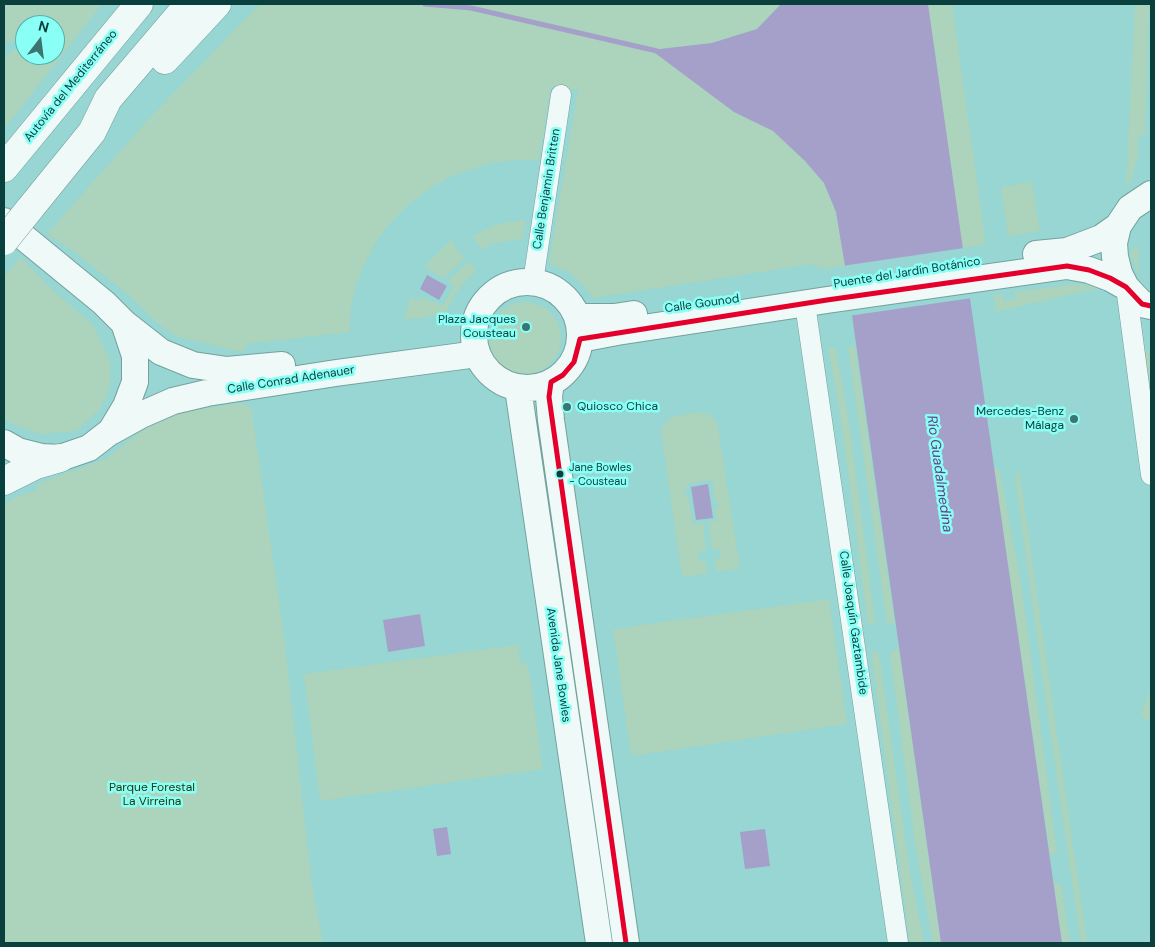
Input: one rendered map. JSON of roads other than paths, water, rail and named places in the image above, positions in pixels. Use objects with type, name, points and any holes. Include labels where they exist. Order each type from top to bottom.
[{"type":"highway","name":"Autovía del Mediterráneo","points":[[4,168],[139,4]]},
{"type":"highway","points":[[92,132],[108,99],[189,4]]},
{"type":"highway","points":[[4,241],[16,216],[92,132],[121,112],[180,43],[217,4]]},
{"type":"highway","points":[[4,481],[36,465],[60,458]]},
{"type":"main road","points":[[990,268],[1067,250],[1101,238],[1118,226],[1132,206],[1151,194]]},
{"type":"main road","name":"Calle Conrad Adenauer","points":[[16,216],[124,323],[161,352],[193,364],[227,370],[475,346]]},
{"type":"main road","points":[[1118,226],[1114,243],[1119,273],[1126,287],[1142,304],[1151,306]]},
{"type":"main road","points":[[990,268],[1067,266],[1089,270],[1126,287]]},
{"type":"main road","name":"Puente del Jardín Botánico","points":[[819,297],[990,268]]},
{"type":"main road","points":[[533,282],[555,289],[568,301],[579,328],[574,362],[564,375],[551,382],[534,387],[518,388],[498,380],[486,370],[475,346],[480,310],[503,288],[533,282]]},
{"type":"main road","name":"Calle Gounod","points":[[579,328],[614,316],[819,297]]},
{"type":"main road","points":[[4,443],[18,451],[60,458],[90,448],[111,431],[126,406],[135,382],[135,356],[124,323]]},
{"type":"main road","name":"Calle Conrad Adenauer","points":[[111,431],[173,400],[336,373],[475,346]]},
{"type":"main road","points":[[551,382],[549,397],[551,420],[626,943]]},
{"type":"main road","name":"Avenida Jane Bowles","points":[[518,388],[599,943]]},
{"type":"street","name":"Calle Benjamin Britten","points":[[533,282],[561,95]]},
{"type":"street","points":[[1126,287],[1151,475]]},
{"type":"street","name":"Calle Joaquín Gaztambide","points":[[819,297],[898,943]]},
{"type":"water","name":"Río Guadalmedina","points":[[781,4],[928,4],[1062,943],[941,943],[836,212],[824,183],[805,161],[773,131],[734,112],[651,50],[712,43],[757,29]]},
{"type":"water","points":[[427,275],[447,286],[439,300],[420,289]]},
{"type":"water","points":[[708,484],[713,518],[696,520],[691,487]]},
{"type":"water","points":[[420,614],[425,646],[388,652],[383,620]]},
{"type":"water","points":[[447,827],[451,854],[437,856],[433,829]]},
{"type":"water","points":[[765,829],[770,866],[745,869],[740,832]]},
{"type":"waterway","points":[[425,4],[471,8],[657,51]]},
{"type":"place","name":"Plaza Jacques Cousteau","points":[[526,327]]},
{"type":"place","name":"Quiosco Chica","points":[[567,407]]},
{"type":"place","name":"Mercedes-Benz Málaga","points":[[1074,419]]},
{"type":"place","name":"Jane Bowles - Cousteau","points":[[560,474]]},
{"type":"park label","name":"Parque Forestal La Virreina","points":[[152,795]]}]
